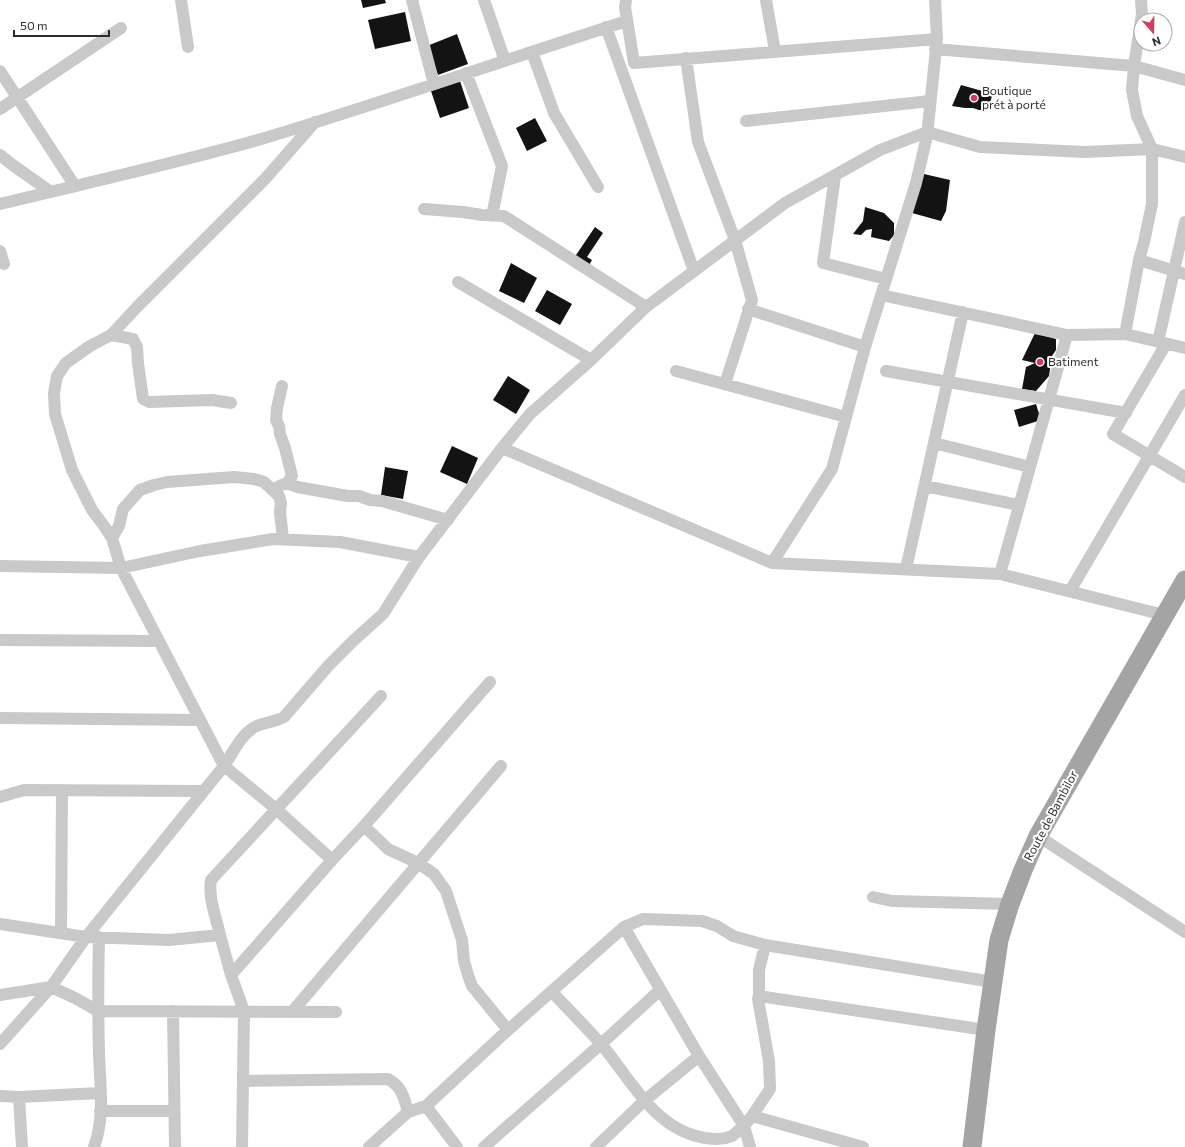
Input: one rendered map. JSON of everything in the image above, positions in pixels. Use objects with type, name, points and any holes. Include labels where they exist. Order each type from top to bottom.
[{"type":"main road","name":"Route de Bambilor","points":[[972,1147],[986,1030],[999,940],[1022,870],[1038,836],[1185,580]]},
{"type":"street","points":[[181,0],[188,47]]},
{"type":"street","points":[[412,0],[434,84]]},
{"type":"street","points":[[484,0],[505,61]]},
{"type":"street","points":[[626,0],[625,7],[634,63],[775,51],[936,44],[1134,66],[1185,80]]},
{"type":"street","points":[[766,0],[775,51]]},
{"type":"street","points":[[772,563],[832,469],[865,347],[916,183],[927,132],[936,44],[935,0]]},
{"type":"street","points":[[1125,334],[1139,260],[1152,204],[1152,149],[1137,116],[1132,90],[1142,14],[1141,0]]},
{"type":"street","points":[[0,204],[189,159],[260,139],[627,21]]},
{"type":"street","points":[[606,27],[694,271]]},
{"type":"street","points":[[0,109],[121,28]]},
{"type":"street","points":[[532,52],[554,113],[598,187]]},
{"type":"street","points":[[686,58],[698,142],[735,240],[752,300],[725,384]]},
{"type":"street","points":[[0,71],[75,186]]},
{"type":"street","points":[[466,73],[502,166],[492,216]]},
{"type":"street","points":[[746,121],[930,101]]},
{"type":"street","points":[[315,122],[265,179],[111,335],[90,346],[66,363],[57,376],[54,394],[56,414],[72,470],[92,510],[112,538],[121,568],[224,766],[276,809],[332,860]]},
{"type":"street","points":[[0,1044],[51,987],[86,937],[224,766],[249,730],[257,726],[277,721],[284,717],[329,665],[383,614],[419,556],[530,414],[591,360],[646,307],[735,240],[785,203],[880,150],[927,132],[980,147],[1085,152],[1152,149],[1185,157]]},
{"type":"street","points":[[0,155],[51,192]]},
{"type":"street","points":[[835,176],[823,263],[886,279]]},
{"type":"street","points":[[424,209],[504,216],[646,307]]},
{"type":"street","points":[[1185,222],[1180,273],[1162,343],[1126,413],[1113,434],[1185,477]]},
{"type":"street","points":[[0,251],[4,264]]},
{"type":"street","points":[[1139,260],[1180,273]]},
{"type":"street","points":[[458,282],[591,360]]},
{"type":"street","points":[[882,295],[1067,335],[1125,334],[1185,348]]},
{"type":"street","points":[[748,310],[865,347]]},
{"type":"street","points":[[906,569],[963,312]]},
{"type":"street","points":[[111,335],[133,339],[137,347],[143,399],[149,402],[212,400],[231,403]]},
{"type":"street","points":[[1000,574],[1067,335]]},
{"type":"street","points":[[676,371],[846,417]]},
{"type":"street","points":[[886,371],[1126,413]]},
{"type":"street","points":[[273,489],[287,483],[292,476],[279,426],[276,420],[282,386]]},
{"type":"street","points":[[1070,591],[1185,395]]},
{"type":"street","points":[[934,443],[1030,467]]},
{"type":"street","points":[[502,448],[772,563],[1000,574],[1164,615]]},
{"type":"street","points":[[112,538],[119,526],[123,508],[140,490],[167,482],[234,477],[254,479],[264,482],[279,496],[282,503],[280,512],[283,539]]},
{"type":"street","points":[[287,483],[297,487],[348,496],[360,496],[370,500],[382,501],[448,520]]},
{"type":"street","points":[[925,486],[1019,505]]},
{"type":"street","points":[[0,566],[121,568],[200,551],[273,539],[340,542],[419,556]]},
{"type":"street","points":[[0,640],[159,641]]},
{"type":"street","points":[[230,975],[364,826],[490,682]]},
{"type":"street","points":[[242,1147],[244,1011],[230,975],[211,895],[211,880],[381,696]]},
{"type":"street","points":[[0,718],[200,720]]},
{"type":"street","points":[[292,1012],[501,766]]},
{"type":"street","points":[[0,797],[24,790],[203,791]]},
{"type":"street","points":[[61,933],[62,790]]},
{"type":"street","points":[[364,826],[388,849],[418,863],[434,874],[446,891],[462,940],[464,961],[472,986],[508,1030]]},
{"type":"street","points":[[1038,836],[1185,932]]},
{"type":"street","points":[[873,897],[892,901],[1010,904]]},
{"type":"street","points":[[369,1147],[384,1142],[408,1112],[426,1106],[508,1030],[624,928],[644,919],[702,921],[717,926],[733,936],[765,945],[993,982]]},
{"type":"street","points":[[0,924],[86,937],[169,940],[220,935]]},
{"type":"street","points":[[624,928],[699,1056],[744,1126],[750,1147]]},
{"type":"street","points":[[94,1147],[98,1135],[100,1111],[98,937]]},
{"type":"street","points":[[552,992],[601,1044],[644,1101],[661,1117],[681,1130],[698,1137],[717,1140],[732,1136],[744,1126],[770,1089],[769,1061],[758,999],[759,970],[765,945]]},
{"type":"street","points":[[0,995],[51,987],[98,1011],[336,1012]]},
{"type":"street","points":[[484,1147],[660,990]]},
{"type":"street","points":[[759,996],[986,1030]]},
{"type":"street","points":[[173,1011],[175,1147]]},
{"type":"street","points":[[596,1147],[644,1101],[699,1056]]},
{"type":"street","points":[[243,1081],[388,1079],[396,1084],[404,1096],[408,1112]]},
{"type":"street","points":[[0,1096],[100,1093]]},
{"type":"street","points":[[19,1096],[22,1147]]},
{"type":"street","points":[[426,1106],[457,1147]]},
{"type":"street","points":[[100,1111],[174,1111]]},
{"type":"street","points":[[752,1116],[863,1147]]},
{"type":"building","points":[[361,0],[385,0],[386,3],[363,8]]},
{"type":"building","points":[[405,12],[411,41],[375,49],[368,20]]},
{"type":"building","points":[[457,34],[468,64],[438,75],[427,46]]},
{"type":"building","points":[[460,81],[469,108],[440,118],[431,91]]},
{"type":"building","name":"Boutique prét à porté","points":[[961,85],[986,92],[992,96],[988,110],[952,106]]},
{"type":"building","points":[[535,118],[547,141],[527,151],[516,128]]},
{"type":"building","points":[[924,174],[950,180],[946,211],[941,221],[912,213]]},
{"type":"building","points":[[865,207],[884,213],[894,223],[894,235],[889,241],[871,237],[872,229],[866,230],[861,235],[853,234],[863,221]]},
{"type":"building","points":[[595,227],[603,233],[587,257],[592,260],[588,267],[574,258]]},
{"type":"building","points":[[511,263],[537,278],[524,303],[499,291]]},
{"type":"building","points":[[547,290],[572,304],[560,325],[535,311]]},
{"type":"building","name":"Batiment","points":[[1035,333],[1056,339],[1056,350],[1052,356],[1049,376],[1036,391],[1022,389],[1026,367],[1035,363],[1022,360]]},
{"type":"building","points":[[508,376],[530,390],[516,414],[493,400]]},
{"type":"building","points":[[1036,404],[1041,420],[1019,427],[1014,410]]},
{"type":"building","points":[[452,446],[478,458],[467,484],[440,472]]},
{"type":"building","points":[[385,467],[408,471],[403,499],[381,495]]},
{"type":"place","name":"Boutique prét à porté","points":[[974,98]]},
{"type":"place","name":"Batiment","points":[[1040,362]]}]
